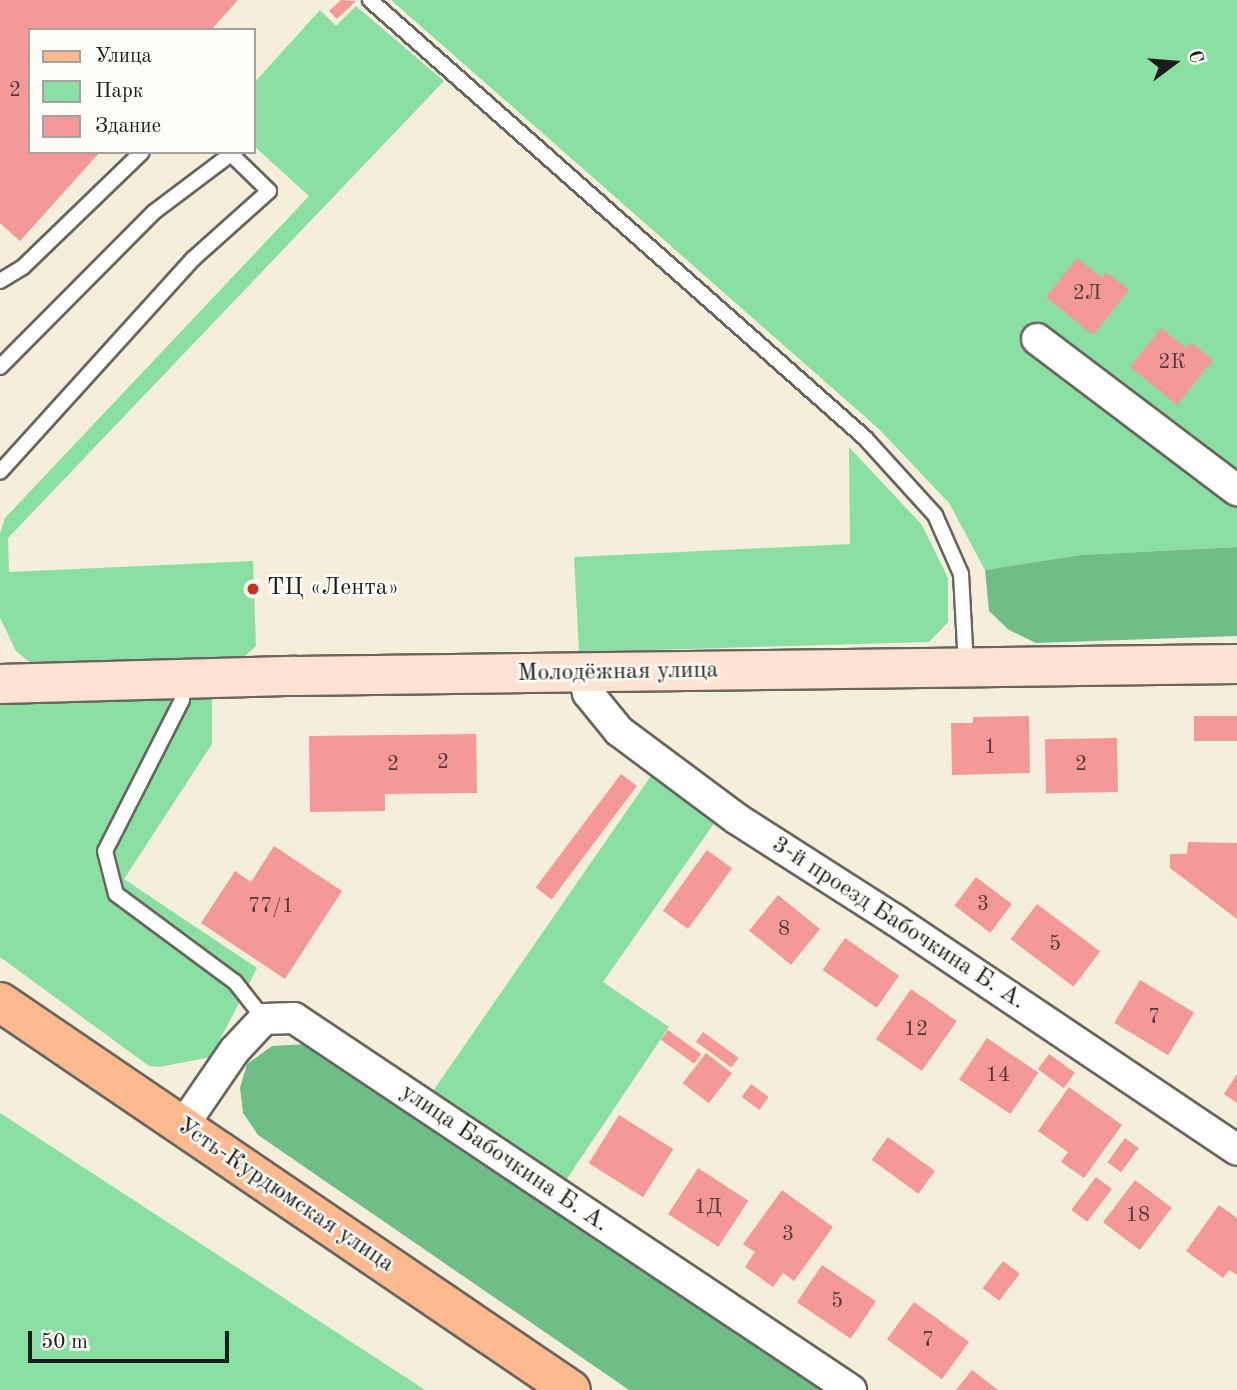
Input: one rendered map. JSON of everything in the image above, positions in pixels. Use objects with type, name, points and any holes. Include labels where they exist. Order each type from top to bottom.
[{"type":"main road","name":"Усть-Курдюмская улица","points":[[0,1002],[571,1390]]},
{"type":"street","points":[[1037,339],[1237,490]]},
{"type":"street","name":"Молодёжная улица","points":[[0,684],[295,676],[1237,664]]},
{"type":"street","name":"3-й проезд Бабочкина Б. А.","points":[[583,674],[588,693],[619,731],[737,819],[895,920],[1237,1150]]},
{"type":"street","name":"улица Бабочкина Б. А.","points":[[264,1019],[294,1018],[851,1390]]},
{"type":"street","points":[[182,1126],[235,1050],[264,1019]]},
{"type":"lane","points":[[370,0],[864,438],[935,515],[961,574],[966,668]]},
{"type":"lane","points":[[0,281],[23,267],[140,154]]},
{"type":"lane","points":[[0,367],[154,212],[231,154],[269,191],[193,259],[0,472]]},
{"type":"lane","points":[[180,681],[182,700],[105,851],[116,894],[235,982],[264,1019]]},
{"type":"green space","points":[[391,0],[1237,0],[1237,547],[1080,555],[985,570],[949,503],[879,429]]},
{"type":"green space","points":[[356,6],[444,81],[8,538],[9,572],[253,561],[256,646],[239,662],[38,669],[16,651],[0,618],[0,533],[5,518],[309,196],[256,148],[256,81],[320,10],[336,26]]},
{"type":"green space","points":[[849,447],[922,525],[948,578],[948,622],[929,642],[579,652],[574,557],[850,544]]},
{"type":"green space","points":[[1237,547],[1237,636],[1036,643],[1009,630],[989,611],[985,570],[1080,555]]},
{"type":"green space","points":[[212,696],[212,744],[124,879],[257,968],[211,1057],[159,1067],[149,1066],[0,957],[0,701]]},
{"type":"green space","points":[[655,770],[717,819],[603,982],[669,1027],[562,1186],[433,1091]]},
{"type":"green space","points":[[308,1044],[473,1157],[831,1390],[629,1390],[258,1135],[243,1113],[240,1088],[247,1064],[272,1046]]},
{"type":"green space","points":[[0,1113],[425,1390],[0,1390]]},
{"type":"building","points":[[0,0],[238,0],[213,28],[28,28],[28,154],[98,154],[20,241],[0,223]]},
{"type":"building","points":[[341,0],[356,1],[337,19],[329,11]]},
{"type":"building","points":[[1077,258],[1102,278],[1106,272],[1129,290],[1093,335],[1046,297]]},
{"type":"building","points":[[1161,328],[1186,348],[1191,342],[1213,360],[1177,405],[1130,367]]},
{"type":"building","points":[[1029,716],[1030,773],[952,775],[951,723],[973,723],[973,717]]},
{"type":"building","points":[[1194,716],[1237,716],[1237,741],[1194,741]]},
{"type":"building","points":[[476,734],[477,793],[385,794],[385,811],[310,812],[309,736]]},
{"type":"building","points":[[1117,738],[1118,792],[1046,793],[1045,739]]},
{"type":"building","points":[[621,774],[637,786],[552,899],[536,887]]},
{"type":"building","points":[[1188,842],[1237,843],[1237,919],[1170,868],[1170,854],[1187,854]]},
{"type":"building","points":[[274,846],[342,891],[285,979],[201,923],[235,871],[251,882]]},
{"type":"building","points":[[707,850],[732,868],[688,929],[663,911]]},
{"type":"building","points":[[976,877],[1012,904],[990,933],[954,906]]},
{"type":"building","points":[[778,895],[820,929],[791,965],[749,931]]},
{"type":"building","points":[[1037,904],[1100,952],[1074,987],[1011,939]]},
{"type":"building","points":[[845,938],[899,976],[877,1008],[823,970]]},
{"type":"building","points":[[1140,980],[1194,1012],[1168,1055],[1114,1023]]},
{"type":"building","points":[[911,989],[957,1021],[922,1071],[876,1039]]},
{"type":"building","points":[[668,1030],[701,1054],[694,1064],[661,1040]]},
{"type":"building","points":[[703,1032],[739,1058],[732,1068],[696,1042]]},
{"type":"building","points":[[987,1038],[1038,1073],[1010,1114],[959,1079]]},
{"type":"building","points":[[706,1053],[732,1073],[709,1103],[683,1083]]},
{"type":"building","points":[[1049,1054],[1075,1073],[1064,1088],[1038,1069]]},
{"type":"building","points":[[1237,1074],[1237,1103],[1224,1094]]},
{"type":"building","points":[[751,1084],[769,1097],[759,1110],[742,1097]]},
{"type":"building","points":[[1069,1087],[1122,1125],[1084,1178],[1061,1162],[1068,1152],[1038,1131]]},
{"type":"building","points":[[619,1115],[673,1149],[643,1197],[589,1163]]},
{"type":"building","points":[[888,1137],[935,1171],[918,1194],[872,1160]]},
{"type":"building","points":[[1125,1138],[1139,1148],[1121,1172],[1107,1162]]},
{"type":"building","points":[[698,1168],[748,1201],[718,1247],[668,1214]]},
{"type":"building","points":[[1096,1177],[1112,1189],[1087,1222],[1071,1210]]},
{"type":"building","points":[[1135,1180],[1172,1208],[1140,1250],[1103,1222]]},
{"type":"building","points":[[782,1190],[833,1227],[794,1281],[783,1273],[773,1287],[745,1267],[755,1252],[743,1244]]},
{"type":"building","points":[[1219,1205],[1237,1218],[1237,1275],[1229,1270],[1223,1278],[1186,1251]]},
{"type":"building","points":[[1003,1261],[1020,1274],[999,1301],[983,1288]]},
{"type":"building","points":[[822,1265],[876,1301],[851,1339],[797,1302]]},
{"type":"building","points":[[914,1302],[969,1342],[942,1379],[887,1339]]},
{"type":"building","points":[[972,1370],[998,1390],[956,1390]]},
{"type":"place","name":"ТЦ «Лента»","points":[[253,589]]}]
